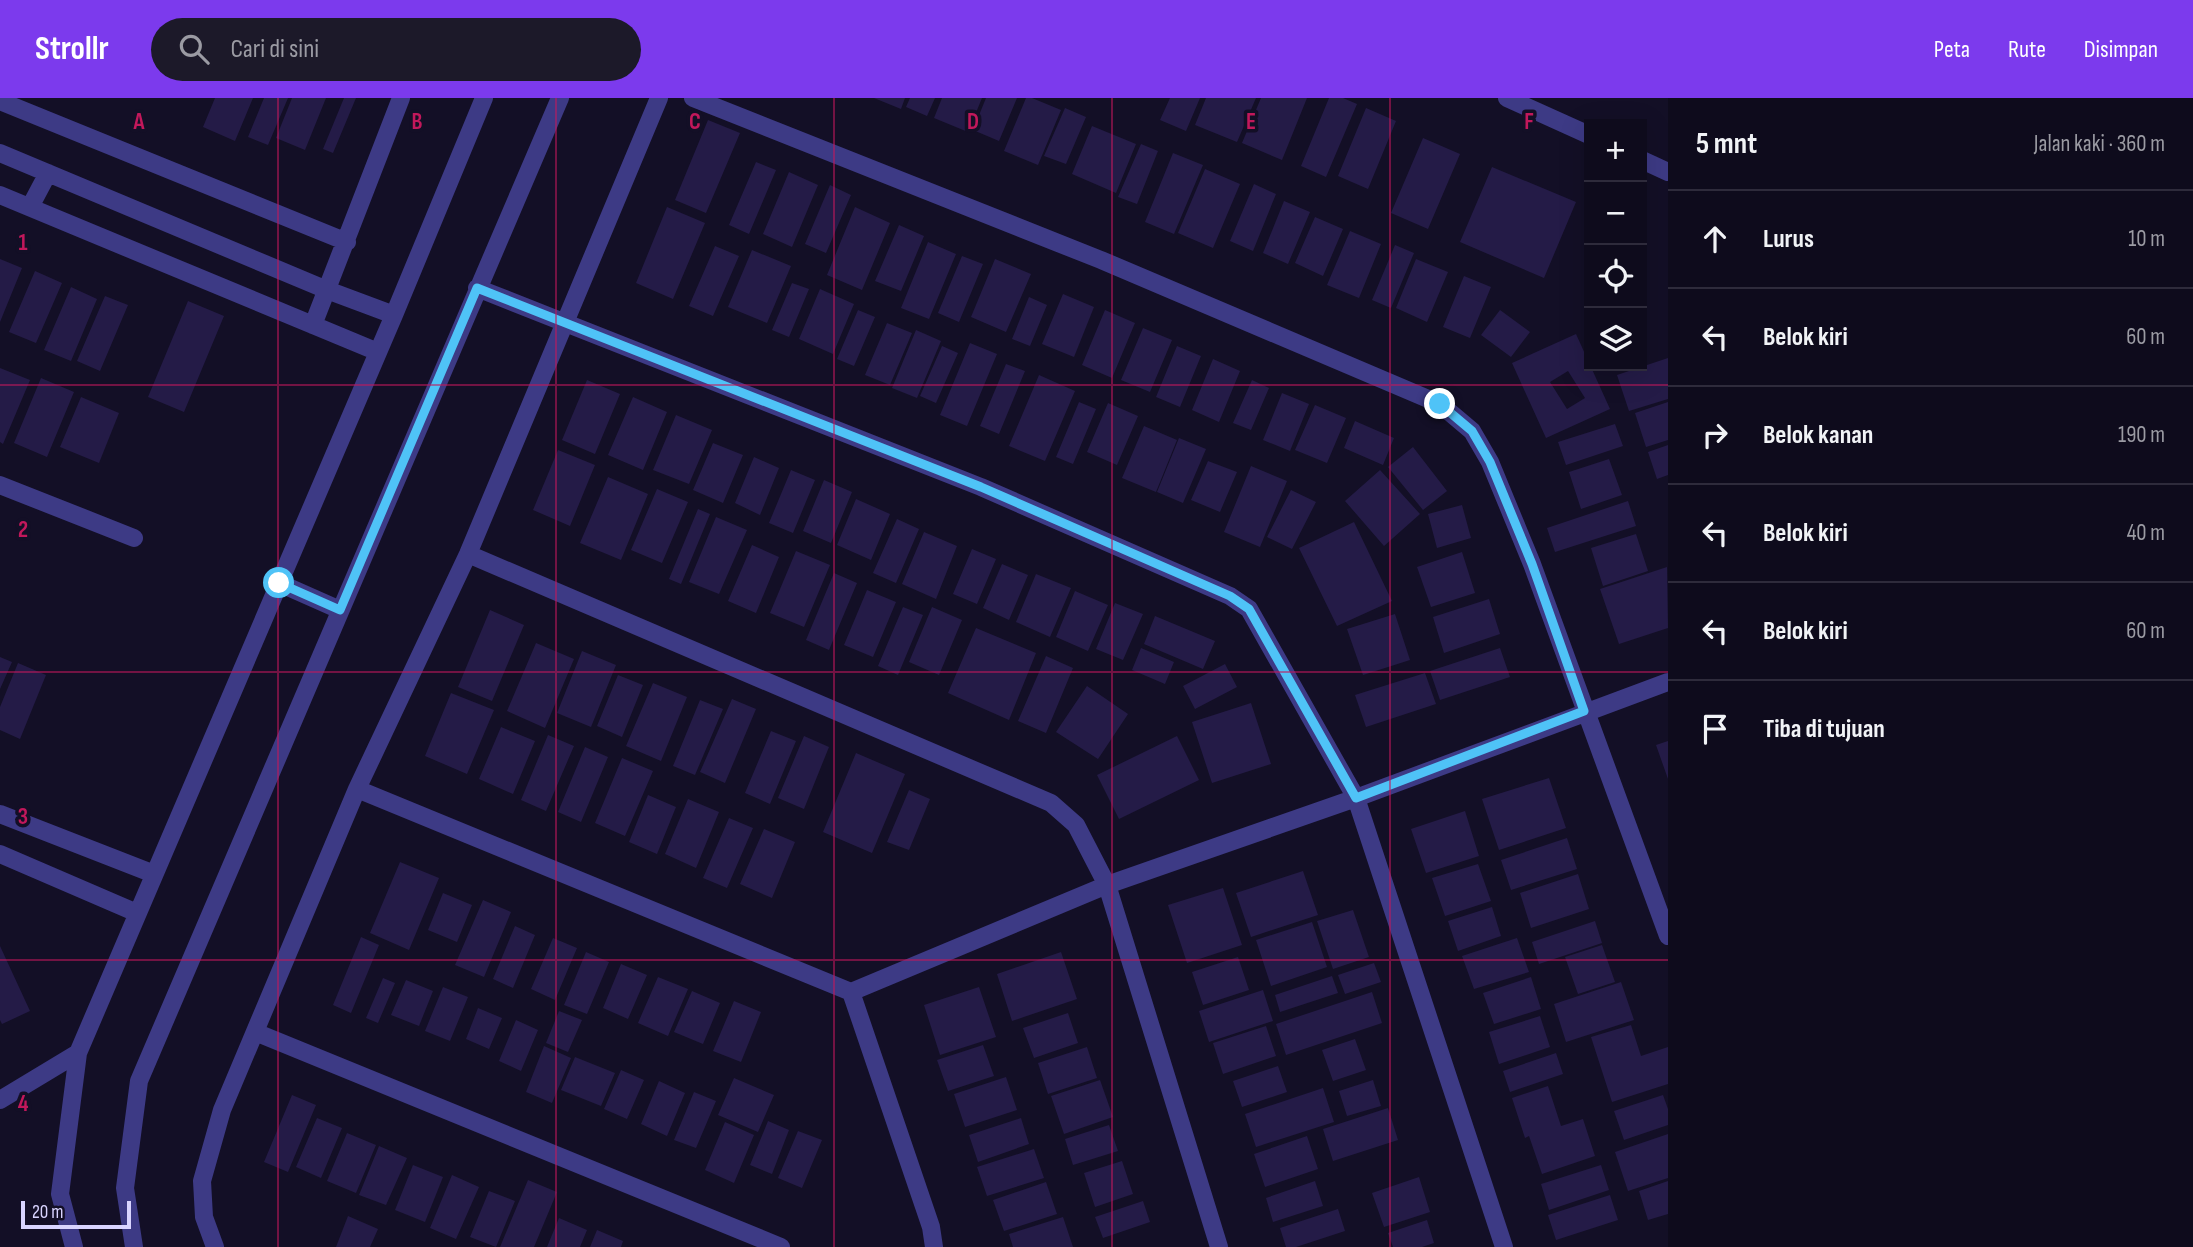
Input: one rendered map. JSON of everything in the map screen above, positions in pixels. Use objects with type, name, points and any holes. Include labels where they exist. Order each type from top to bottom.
[{"type":"street","points":[[313,325],[401,98]]},
{"type":"street","points":[[74,1247],[60,1194],[78,1053],[484,98]]},
{"type":"street","points":[[134,1247],[125,1188],[139,1081],[560,98]]},
{"type":"street","points":[[215,1247],[204,1217],[202,1181],[222,1110],[357,789],[468,554],[659,98]]},
{"type":"street","points":[[693,98],[1101,260],[1440,404],[1472,431],[1490,462],[1532,564],[1668,936]]},
{"type":"street","points":[[1507,98],[1584,133]]},
{"type":"street","points":[[0,102],[347,242]]},
{"type":"street","points":[[0,153],[327,290],[394,315]]},
{"type":"street","points":[[1647,162],[1668,172]]},
{"type":"street","points":[[30,207],[48,173]]},
{"type":"street","points":[[0,195],[378,352]]},
{"type":"street","points":[[477,288],[981,487],[1230,596],[1249,609],[1356,798],[1504,1247]]},
{"type":"street","points":[[0,485],[134,538]]},
{"type":"street","points":[[468,554],[1051,803],[1076,825],[1107,885],[1219,1247]]},
{"type":"street","points":[[279,583],[340,610]]},
{"type":"street","points":[[357,789],[851,992],[1107,885],[1356,798],[1668,682]]},
{"type":"street","points":[[0,814],[154,874]]},
{"type":"street","points":[[0,854],[137,913]]},
{"type":"street","points":[[851,992],[931,1227],[933,1247]]},
{"type":"street","points":[[255,1032],[781,1247]]},
{"type":"street","points":[[0,1100],[78,1053]]},
{"type":"building","points":[[215,98],[253,98],[235,141],[203,127]]},
{"type":"building","points":[[264,98],[288,98],[268,145],[248,137]]},
{"type":"building","points":[[292,98],[326,98],[305,150],[276,138]]},
{"type":"building","points":[[344,98],[356,98],[333,153],[323,149]]},
{"type":"building","points":[[874,98],[905,98],[901,109]]},
{"type":"building","points":[[910,98],[935,98],[927,116],[906,107]]},
{"type":"building","points":[[942,98],[982,98],[968,132],[934,118]]},
{"type":"building","points":[[986,98],[1017,98],[999,141],[973,130]]},
{"type":"building","points":[[1026,98],[1061,110],[1038,165],[1004,151]]},
{"type":"building","points":[[1170,98],[1200,98],[1186,131],[1160,120]]},
{"type":"building","points":[[1206,98],[1256,98],[1237,142],[1195,125]]},
{"type":"building","points":[[1261,98],[1307,98],[1282,160],[1242,143]]},
{"type":"building","points":[[1329,98],[1343,98],[1357,104],[1326,177],[1301,166]]},
{"type":"building","points":[[1065,108],[1086,117],[1066,164],[1044,156]]},
{"type":"building","points":[[1366,108],[1396,121],[1368,189],[1338,176]]},
{"type":"building","points":[[708,120],[740,133],[706,213],[675,200]]},
{"type":"building","points":[[1092,126],[1136,144],[1116,193],[1072,174]]},
{"type":"building","points":[[1423,138],[1460,154],[1428,229],[1391,213]]},
{"type":"building","points":[[1141,144],[1158,151],[1137,204],[1118,197]]},
{"type":"building","points":[[1173,153],[1203,165],[1174,234],[1145,222]]},
{"type":"building","points":[[756,162],[776,170],[749,234],[729,225]]},
{"type":"building","points":[[1492,167],[1576,202],[1544,278],[1460,242]]},
{"type":"building","points":[[1205,169],[1240,184],[1213,248],[1178,233]]},
{"type":"building","points":[[789,172],[818,185],[792,247],[763,234]]},
{"type":"building","points":[[1254,184],[1276,194],[1253,251],[1230,241]]},
{"type":"building","points":[[830,185],[851,195],[826,253],[805,244]]},
{"type":"building","points":[[1284,201],[1310,212],[1288,264],[1263,253]]},
{"type":"building","points":[[667,207],[705,223],[673,299],[636,283]]},
{"type":"building","points":[[855,207],[890,223],[862,290],[827,275]]},
{"type":"building","points":[[1315,217],[1343,229],[1323,276],[1295,263]]},
{"type":"building","points":[[899,225],[924,236],[901,291],[875,281]]},
{"type":"building","points":[[1350,231],[1381,244],[1359,298],[1327,285]]},
{"type":"building","points":[[928,242],[956,254],[929,319],[901,308]]},
{"type":"building","points":[[1395,245],[1414,253],[1391,308],[1372,300]]},
{"type":"building","points":[[715,246],[739,256],[713,316],[689,306]]},
{"type":"building","points":[[752,250],[791,266],[767,323],[728,307]]},
{"type":"building","points":[[962,256],[983,264],[959,322],[938,313]]},
{"type":"building","points":[[0,259],[22,268],[0,322]]},
{"type":"building","points":[[995,259],[1031,274],[1006,332],[971,317]]},
{"type":"building","points":[[1416,259],[1448,272],[1427,322],[1396,308]]},
{"type":"building","points":[[35,271],[62,283],[36,343],[9,332]]},
{"type":"building","points":[[1464,276],[1491,287],[1470,338],[1443,327]]},
{"type":"building","points":[[792,283],[809,289],[789,337],[772,330]]},
{"type":"building","points":[[71,287],[97,299],[71,361],[44,350]]},
{"type":"building","points":[[820,289],[854,304],[833,354],[799,339]]},
{"type":"building","points":[[1063,294],[1094,307],[1074,357],[1042,344]]},
{"type":"building","points":[[105,296],[128,305],[100,371],[77,361]]},
{"type":"building","points":[[1029,297],[1047,305],[1030,346],[1012,339]]},
{"type":"building","points":[[188,301],[224,316],[184,412],[148,397]]},
{"type":"building","points":[[858,310],[875,317],[854,366],[837,359]]},
{"type":"building","points":[[1105,310],[1135,323],[1112,378],[1082,365]]},
{"type":"building","points":[[1500,310],[1530,332],[1511,357],[1481,335]]},
{"type":"building","points":[[887,323],[912,333],[890,385],[865,375]]},
{"type":"building","points":[[1143,328],[1172,340],[1150,392],[1121,380]]},
{"type":"building","points":[[916,330],[941,341],[917,398],[892,388]]},
{"type":"building","points":[[1576,334],[1584,352],[1584,371],[1593,371],[1610,409],[1546,438],[1512,363]],"holes":[[[1568,371],[1585,398],[1567,409],[1550,382]]]},
{"type":"building","points":[[970,343],[997,354],[967,426],[940,415]]},
{"type":"building","points":[[942,346],[958,353],[936,403],[920,396]]},
{"type":"building","points":[[1177,346],[1201,356],[1180,407],[1156,397]]},
{"type":"building","points":[[1668,358],[1668,399],[1629,411],[1617,375],[1629,371],[1647,371],[1647,365]]},
{"type":"building","points":[[1213,359],[1240,371],[1219,422],[1192,410]]},
{"type":"building","points":[[1006,364],[1025,371],[999,434],[980,426]]},
{"type":"building","points":[[0,368],[30,380],[3,444],[0,442]]},
{"type":"building","points":[[1039,375],[1075,391],[1045,461],[1009,446]]},
{"type":"building","points":[[41,378],[74,392],[47,457],[14,443]]},
{"type":"building","points":[[587,380],[620,394],[595,454],[562,440]]},
{"type":"building","points":[[1252,380],[1269,388],[1251,430],[1233,423]]},
{"type":"building","points":[[1282,393],[1309,404],[1290,451],[1263,440]]},
{"type":"building","points":[[81,397],[119,413],[99,463],[60,447]]},
{"type":"building","points":[[633,397],[667,412],[643,470],[608,455]]},
{"type":"building","points":[[1079,402],[1096,409],[1073,464],[1056,457]]},
{"type":"building","points":[[1668,402],[1668,440],[1646,447],[1635,413]]},
{"type":"building","points":[[1108,403],[1138,416],[1117,465],[1087,452]]},
{"type":"building","points":[[1315,405],[1346,418],[1327,463],[1295,450]]},
{"type":"building","points":[[676,415],[712,430],[689,484],[653,470]]},
{"type":"building","points":[[1355,421],[1394,438],[1383,465],[1344,448]]},
{"type":"building","points":[[1615,424],[1623,446],[1566,465],[1558,442]]},
{"type":"building","points":[[1144,426],[1177,440],[1156,492],[1122,478]]},
{"type":"building","points":[[1179,438],[1206,449],[1183,503],[1157,492]]},
{"type":"building","points":[[713,443],[743,455],[723,503],[693,490]]},
{"type":"building","points":[[1668,445],[1668,475],[1657,479],[1648,452]]},
{"type":"building","points":[[1413,447],[1447,491],[1423,510],[1388,467]]},
{"type":"building","points":[[558,450],[595,465],[570,526],[533,510]]},
{"type":"building","points":[[754,457],[779,468],[760,515],[735,503]]},
{"type":"building","points":[[1609,459],[1622,495],[1581,509],[1569,472]]},
{"type":"building","points":[[1208,461],[1237,472],[1220,512],[1191,500]]},
{"type":"building","points":[[1251,466],[1287,481],[1260,547],[1224,532]]},
{"type":"building","points":[[791,470],[815,480],[793,533],[769,523]]},
{"type":"building","points":[[1380,470],[1420,514],[1384,546],[1345,501]]},
{"type":"building","points":[[608,477],[648,494],[621,560],[580,543]]},
{"type":"building","points":[[824,480],[852,492],[831,543],[803,531]]},
{"type":"building","points":[[657,489],[688,502],[662,563],[631,550]]},
{"type":"building","points":[[1291,490],[1316,502],[1292,549],[1267,537]]},
{"type":"building","points":[[856,499],[890,514],[871,560],[837,545]]},
{"type":"building","points":[[1628,501],[1636,526],[1555,552],[1547,528]]},
{"type":"building","points":[[1462,505],[1471,538],[1437,548],[1428,514]]},
{"type":"building","points":[[698,509],[710,514],[681,584],[669,579]]},
{"type":"building","points":[[716,517],[747,530],[719,594],[689,582]]},
{"type":"building","points":[[897,519],[919,529],[896,583],[873,573]]},
{"type":"building","points":[[1354,522],[1392,601],[1337,626],[1299,548]]},
{"type":"building","points":[[924,532],[957,546],[936,599],[902,584]]},
{"type":"building","points":[[1636,534],[1648,571],[1603,586],[1591,548]]},
{"type":"building","points":[[752,545],[779,557],[756,613],[728,601]]},
{"type":"building","points":[[972,549],[996,559],[977,604],[953,594]]},
{"type":"building","points":[[796,551],[830,565],[804,627],[770,613]]},
{"type":"building","points":[[1462,552],[1475,593],[1431,607],[1417,567]]},
{"type":"building","points":[[1002,564],[1028,575],[1009,620],[983,608]]},
{"type":"building","points":[[1667,567],[1668,628],[1619,644],[1600,589]]},
{"type":"building","points":[[834,573],[857,583],[829,650],[806,640]]},
{"type":"building","points":[[1036,574],[1071,588],[1050,637],[1016,622]]},
{"type":"building","points":[[867,590],[896,602],[873,657],[844,645]]},
{"type":"building","points":[[1075,591],[1108,605],[1088,651],[1056,637]]},
{"type":"building","points":[[1489,599],[1500,634],[1444,653],[1433,617]]},
{"type":"building","points":[[1115,603],[1143,614],[1123,660],[1096,649]]},
{"type":"building","points":[[903,607],[923,615],[898,675],[878,666]]},
{"type":"building","points":[[932,607],[962,620],[939,675],[909,662]]},
{"type":"building","points":[[490,610],[524,625],[492,701],[458,687]]},
{"type":"building","points":[[1395,614],[1410,660],[1363,675],[1347,629]]},
{"type":"building","points":[[1155,616],[1215,641],[1203,669],[1144,644]]},
{"type":"building","points":[[976,628],[1036,653],[1009,720],[948,693]]},
{"type":"building","points":[[536,643],[574,659],[545,728],[507,711]]},
{"type":"building","points":[[1141,648],[1174,662],[1165,684],[1132,670]]},
{"type":"building","points":[[1500,648],[1510,677],[1440,700],[1430,671]]},
{"type":"building","points":[[582,651],[616,665],[591,727],[557,713]]},
{"type":"building","points":[[1046,656],[1073,668],[1046,733],[1018,721]]},
{"type":"building","points":[[0,657],[12,662],[0,689]]},
{"type":"building","points":[[18,663],[46,675],[20,739],[0,730],[0,707]]},
{"type":"building","points":[[1225,664],[1237,687],[1195,709],[1183,686]]},
{"type":"building","points":[[1425,673],[1436,704],[1366,727],[1355,695]]},
{"type":"building","points":[[618,675],[643,685],[622,737],[597,726]]},
{"type":"building","points":[[653,683],[687,697],[661,761],[626,746]]},
{"type":"building","points":[[1087,686],[1128,714],[1098,759],[1056,732]]},
{"type":"building","points":[[451,693],[494,710],[467,774],[425,756]]},
{"type":"building","points":[[732,699],[756,709],[725,783],[700,772]]},
{"type":"building","points":[[700,700],[723,709],[695,775],[673,766]]},
{"type":"building","points":[[1251,703],[1271,764],[1212,783],[1192,722]]},
{"type":"building","points":[[501,727],[535,741],[513,794],[479,779]]},
{"type":"building","points":[[771,731],[796,741],[770,804],[745,793]]},
{"type":"building","points":[[548,735],[574,746],[546,811],[521,800]]},
{"type":"building","points":[[804,736],[829,747],[804,809],[778,798]]},
{"type":"building","points":[[1177,736],[1199,780],[1119,819],[1097,775]]},
{"type":"building","points":[[1668,741],[1668,779],[1656,745]]},
{"type":"building","points":[[585,747],[608,757],[581,822],[558,812]]},
{"type":"building","points":[[856,753],[905,774],[872,853],[823,832]]},
{"type":"building","points":[[622,758],[653,771],[625,836],[595,823]]},
{"type":"building","points":[[1549,778],[1566,828],[1499,850],[1482,799]]},
{"type":"building","points":[[909,790],[930,799],[909,850],[887,842]]},
{"type":"building","points":[[648,795],[676,807],[657,854],[629,842]]},
{"type":"building","points":[[688,799],[719,812],[696,868],[665,854]]},
{"type":"building","points":[[1465,811],[1479,856],[1426,873],[1411,829]]},
{"type":"building","points":[[729,818],[753,828],[727,888],[703,878]]},
{"type":"building","points":[[764,829],[795,842],[772,898],[740,884]]},
{"type":"building","points":[[1567,838],[1577,869],[1511,890],[1501,860]]},
{"type":"building","points":[[400,862],[439,878],[409,950],[370,933]]},
{"type":"building","points":[[1478,864],[1491,901],[1445,916],[1432,878]]},
{"type":"building","points":[[1303,871],[1318,915],[1251,937],[1236,893]]},
{"type":"building","points":[[1578,874],[1589,909],[1531,928],[1520,893]]},
{"type":"building","points":[[1223,888],[1242,945],[1187,963],[1168,905]]},
{"type":"building","points":[[443,893],[472,905],[457,942],[428,930]]},
{"type":"building","points":[[483,900],[511,912],[484,977],[455,965]]},
{"type":"building","points":[[1492,907],[1501,936],[1458,951],[1448,921]]},
{"type":"building","points":[[1353,910],[1369,957],[1333,969],[1317,921]]},
{"type":"building","points":[[1595,921],[1602,943],[1539,964],[1532,942]]},
{"type":"building","points":[[1312,922],[1327,967],[1271,986],[1256,940]]},
{"type":"building","points":[[515,926],[535,935],[513,988],[493,979]]},
{"type":"building","points":[[361,937],[379,945],[351,1013],[333,1005]]},
{"type":"building","points":[[553,938],[577,948],[555,1000],[531,989]]},
{"type":"building","points":[[1517,938],[1529,972],[1474,989],[1462,956]]},
{"type":"building","points":[[1602,945],[1615,982],[1578,994],[1565,957]]},
{"type":"building","points":[[0,946],[30,1011],[2,1024],[0,1020]]},
{"type":"building","points":[[586,952],[609,962],[587,1014],[564,1005]]},
{"type":"building","points":[[1061,952],[1077,999],[1012,1021],[997,974]]},
{"type":"building","points":[[1238,957],[1249,990],[1203,1005],[1192,972]]},
{"type":"building","points":[[1374,963],[1381,982],[1345,994],[1338,975]]},
{"type":"building","points":[[621,964],[647,975],[628,1019],[603,1008]]},
{"type":"building","points":[[1332,976],[1338,993],[1280,1012],[1275,995]]},
{"type":"building","points":[[658,977],[688,989],[668,1036],[638,1023]]},
{"type":"building","points":[[1531,977],[1541,1009],[1494,1024],[1483,993]]},
{"type":"building","points":[[383,978],[395,983],[378,1023],[366,1018]]},
{"type":"building","points":[[406,980],[433,991],[419,1026],[391,1015]]},
{"type":"building","points":[[1621,982],[1634,1020],[1566,1042],[1554,1004]]},
{"type":"building","points":[[443,987],[468,997],[450,1041],[425,1031]]},
{"type":"building","points":[[979,987],[996,1037],[940,1055],[924,1005]]},
{"type":"building","points":[[1263,990],[1273,1021],[1209,1042],[1199,1011]]},
{"type":"building","points":[[692,991],[720,1003],[703,1044],[674,1032]]},
{"type":"building","points":[[1372,992],[1382,1023],[1286,1055],[1276,1024]]},
{"type":"building","points":[[734,1001],[761,1012],[741,1062],[713,1051]]},
{"type":"building","points":[[478,1008],[502,1018],[489,1049],[466,1039]]},
{"type":"building","points":[[559,1011],[582,1020],[568,1052],[546,1043]]},
{"type":"building","points":[[1068,1013],[1078,1043],[1034,1058],[1023,1028]]},
{"type":"building","points":[[1540,1016],[1550,1047],[1499,1064],[1489,1032]]},
{"type":"building","points":[[516,1020],[538,1030],[521,1071],[499,1061]]},
{"type":"building","points":[[1631,1025],[1641,1056],[1668,1047],[1668,1084],[1612,1102],[1591,1037]]},
{"type":"building","points":[[1266,1026],[1276,1056],[1223,1074],[1213,1043]]},
{"type":"building","points":[[1355,1039],[1366,1070],[1333,1081],[1322,1050]]},
{"type":"building","points":[[983,1045],[994,1076],[948,1091],[937,1060]]},
{"type":"building","points":[[544,1046],[571,1058],[552,1103],[526,1092]]},
{"type":"building","points":[[1087,1047],[1097,1078],[1048,1094],[1038,1063]]},
{"type":"building","points":[[1556,1053],[1563,1074],[1510,1092],[1503,1071]]},
{"type":"building","points":[[575,1057],[615,1073],[601,1106],[561,1090]]},
{"type":"building","points":[[1278,1066],[1287,1092],[1242,1107],[1233,1081]]},
{"type":"building","points":[[621,1070],[644,1080],[627,1119],[604,1109]]},
{"type":"building","points":[[1006,1077],[1017,1110],[965,1127],[954,1094]]},
{"type":"building","points":[[734,1078],[774,1095],[758,1132],[718,1115]]},
{"type":"building","points":[[1100,1080],[1113,1117],[1064,1134],[1051,1096]]},
{"type":"building","points":[[1373,1080],[1381,1106],[1347,1116],[1339,1091]]},
{"type":"building","points":[[659,1081],[685,1093],[667,1136],[641,1124]]},
{"type":"building","points":[[1548,1086],[1561,1126],[1583,1119],[1595,1156],[1542,1174],[1529,1136],[1525,1138],[1512,1098]]},
{"type":"building","points":[[1323,1088],[1334,1122],[1256,1147],[1245,1114]]},
{"type":"building","points":[[694,1092],[716,1101],[696,1148],[674,1140]]},
{"type":"building","points":[[292,1095],[316,1105],[288,1172],[264,1162]]},
{"type":"building","points":[[1663,1095],[1668,1109],[1668,1125],[1624,1140],[1614,1111]]},
{"type":"building","points":[[1388,1108],[1398,1140],[1333,1161],[1323,1129]]},
{"type":"building","points":[[317,1118],[342,1128],[321,1178],[296,1167]]},
{"type":"building","points":[[1021,1118],[1029,1144],[978,1162],[969,1135]]},
{"type":"building","points":[[768,1121],[789,1130],[772,1174],[750,1165]]},
{"type":"building","points":[[725,1122],[754,1135],[734,1183],[705,1170]]},
{"type":"building","points":[[1109,1125],[1118,1151],[1073,1165],[1065,1139]]},
{"type":"building","points":[[798,1131],[822,1140],[802,1188],[778,1178]]},
{"type":"building","points":[[347,1133],[376,1145],[356,1193],[327,1181]]},
{"type":"building","points":[[1668,1134],[1668,1178],[1628,1191],[1615,1152]]},
{"type":"building","points":[[1307,1136],[1318,1169],[1265,1187],[1254,1154]]},
{"type":"building","points":[[379,1146],[407,1158],[386,1205],[359,1195]]},
{"type":"building","points":[[1034,1149],[1044,1178],[987,1196],[977,1167]]},
{"type":"building","points":[[1122,1161],[1133,1194],[1095,1207],[1084,1173]]},
{"type":"building","points":[[413,1165],[443,1177],[425,1222],[395,1210]]},
{"type":"building","points":[[1601,1165],[1609,1190],[1549,1210],[1541,1184]]},
{"type":"building","points":[[452,1175],[479,1187],[456,1239],[430,1228]]},
{"type":"building","points":[[1419,1177],[1430,1212],[1384,1227],[1372,1193]]},
{"type":"building","points":[[528,1180],[557,1192],[534,1247],[500,1247]]},
{"type":"building","points":[[1315,1181],[1323,1206],[1273,1222],[1266,1198]]},
{"type":"building","points":[[1668,1181],[1668,1214],[1648,1220],[1639,1191]]},
{"type":"building","points":[[1046,1182],[1057,1214],[1004,1231],[993,1200]]},
{"type":"building","points":[[489,1191],[515,1201],[496,1247],[470,1237]]},
{"type":"building","points":[[1610,1195],[1618,1220],[1556,1240],[1548,1215]]},
{"type":"building","points":[[1143,1201],[1150,1222],[1103,1238],[1095,1217]]},
{"type":"building","points":[[1338,1209],[1345,1231],[1296,1247],[1286,1247],[1280,1228]]},
{"type":"building","points":[[348,1216],[378,1229],[370,1247],[336,1247]]},
{"type":"building","points":[[1063,1217],[1073,1247],[1013,1247],[1009,1234]]},
{"type":"building","points":[[559,1218],[587,1230],[580,1247],[547,1247]]},
{"type":"building","points":[[1427,1220],[1434,1243],[1422,1247],[1393,1247],[1388,1233]]},
{"type":"building","points":[[597,1230],[623,1241],[621,1247],[590,1247]]},
{"type":"route","points":[[279,583],[340,610],[477,288],[981,487],[1230,596],[1249,609],[1356,798],[1584,711],[1532,564],[1490,462],[1472,431],[1440,404]]}]
